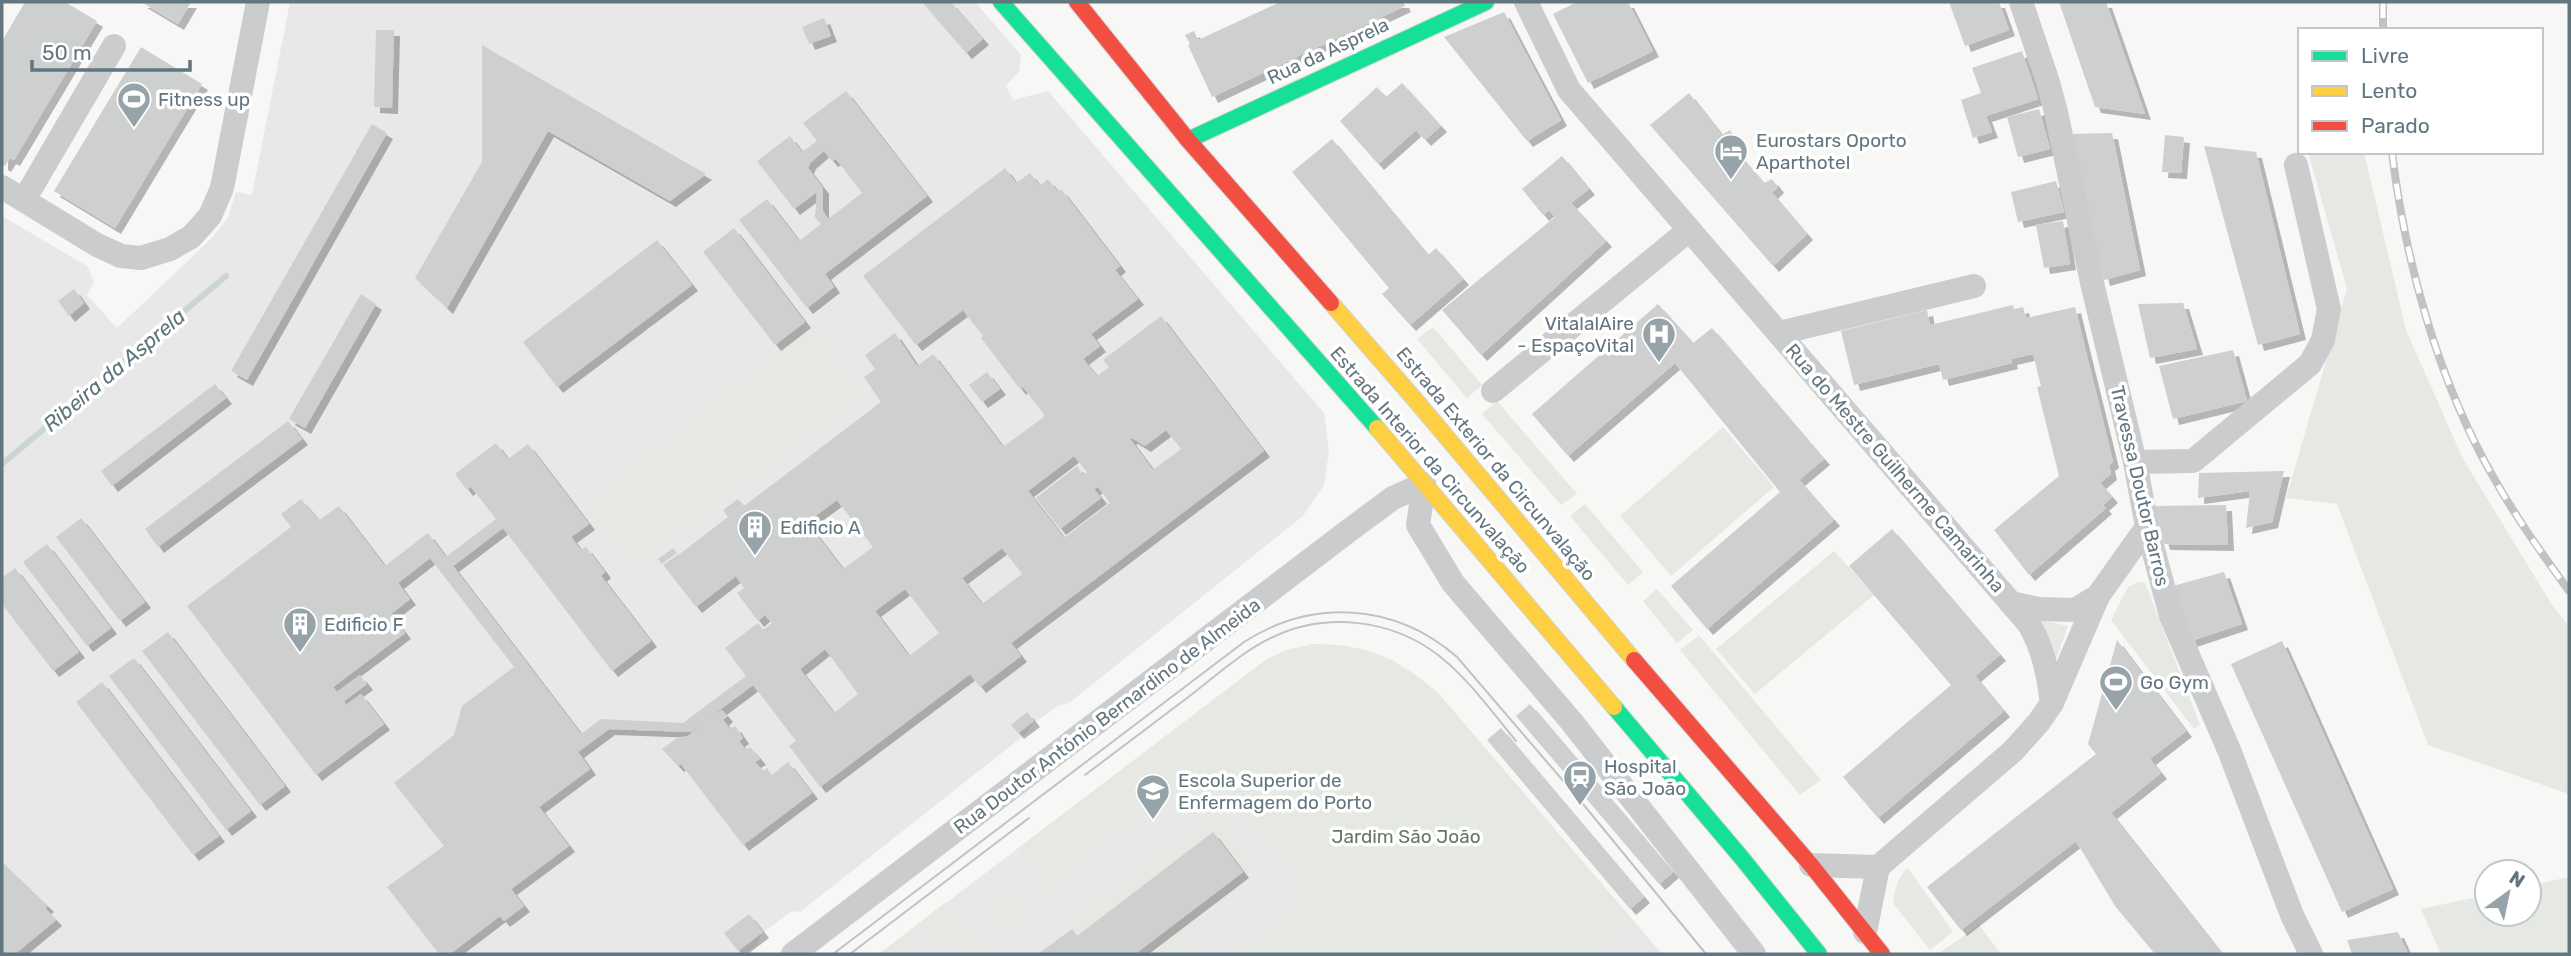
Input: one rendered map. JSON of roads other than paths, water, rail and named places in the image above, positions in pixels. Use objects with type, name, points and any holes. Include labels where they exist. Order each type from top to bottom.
[{"type":"main road","name":"Estrada Interior da Circunvalação","points":[[1001,2],[1176,202],[1436,484],[1819,954]]},
{"type":"main road","points":[[1077,2],[1178,126],[1166,175],[1176,202]]},
{"type":"main road","name":"Rua da Asprela","points":[[1171,150],[1486,2]]},
{"type":"main road","points":[[1130,149],[1171,150]]},
{"type":"main road","name":"Estrada Exterior da Circunvalação","points":[[1171,150],[1417,402],[1811,865],[1882,954]]},
{"type":"main road","points":[[1485,507],[1555,590],[1591,609]]},
{"type":"street","points":[[2,187],[121,256],[141,258],[170,249],[191,237],[210,216],[222,188],[258,2]]},
{"type":"street","name":"Rua do Mestre Guilherme Camarinha","points":[[1526,2],[1569,90],[2029,624],[2047,665],[2052,703]]},
{"type":"street","name":"Travessa Doutor Barros","points":[[2021,2],[2049,82],[2092,287],[2135,462],[2147,527],[2171,616],[2229,750],[2292,915],[2311,954]]},
{"type":"street","points":[[24,201],[114,46]]},
{"type":"street","points":[[2135,462],[2193,461],[2310,364],[2323,340],[2329,309],[2296,165]]},
{"type":"street","points":[[1493,391],[1689,230]]},
{"type":"street","name":"Rua do Mestre Guilherme Camarinha","points":[[1780,333],[1974,286]]},
{"type":"street","points":[[1436,484],[1418,524],[1453,583],[1571,721],[1754,954]]},
{"type":"street","name":"Rua Doutor António Bernardino de Almeida","points":[[793,954],[1393,498],[1436,484]]},
{"type":"street","points":[[1866,932],[1878,867],[2013,751],[2039,722],[2052,703],[2098,596],[2147,527]]},
{"type":"street","name":"Rua do Mestre Guilherme Camarinha","points":[[2011,603],[2038,609],[2075,610],[2098,596]]},
{"type":"street","points":[[1811,865],[1878,867]]},
{"type":"waterway","name":"Ribeira da Asprela","points":[[2,464],[226,276]]},
{"type":"tram line","points":[[833,954],[1244,642],[1270,628],[1298,618],[1325,613],[1381,617],[1433,639],[1457,657],[1583,804],[1706,954]]},
{"type":"tram line","points":[[1085,775],[1251,649],[1293,629],[1336,622],[1379,627],[1420,643],[1449,664],[1470,685],[1516,741]]},
{"type":"tram line","points":[[850,954],[1029,818]]},
{"type":"railway","points":[[2383,2],[2383,28]]},
{"type":"railway","points":[[2392,154],[2416,279],[2427,321],[2457,404],[2503,494],[2569,591]]},
{"type":"place","name":"Fitness up","points":[[134,129]]},
{"type":"place","name":"Eurostars Oporto Aparthotel","points":[[1731,181]]},
{"type":"place","name":"VitalalAire - EspaçoVital","points":[[1659,364]]},
{"type":"place","name":"Edificio A","points":[[755,557]]},
{"type":"place","name":"Edificio F","points":[[300,654]]},
{"type":"place","name":"Go Gym","points":[[2116,712]]},
{"type":"place","name":"Hospital São João","points":[[1580,807]]},
{"type":"place","name":"Escola Superior de Enfermagem do Porto","points":[[1153,821]]},
{"type":"park label","name":"Jardim São João","points":[[1406,836]]}]
